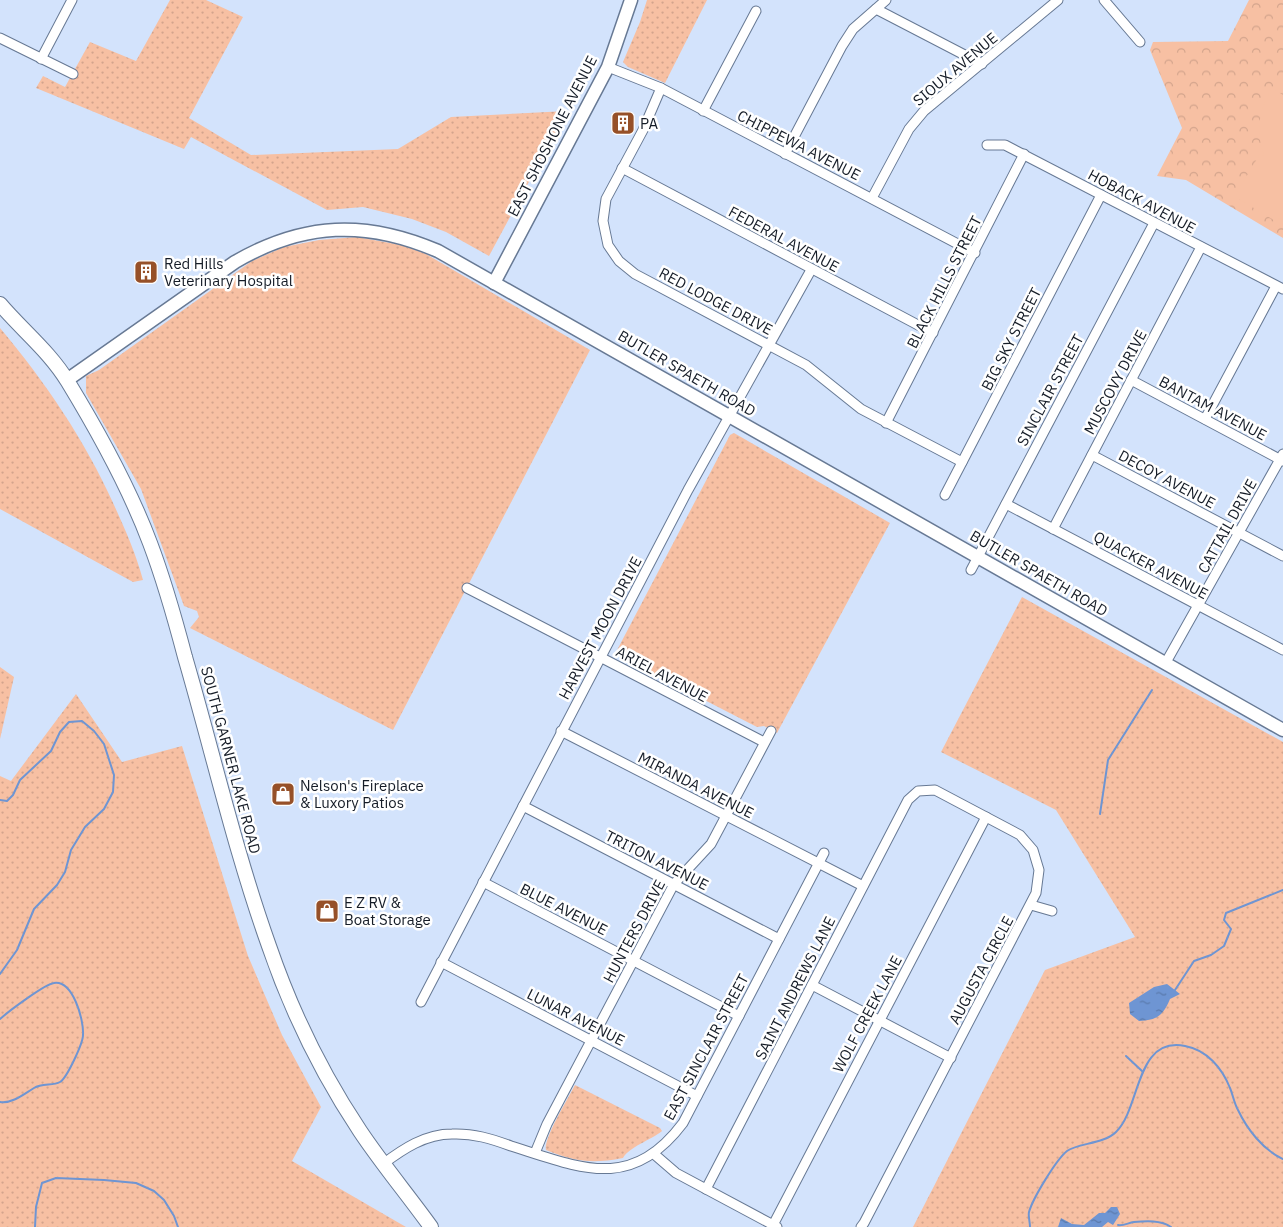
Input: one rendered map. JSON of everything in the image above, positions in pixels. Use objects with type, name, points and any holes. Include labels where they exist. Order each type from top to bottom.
[{"type":"main road","name":"EAST SHOSHONE AVENUE","points":[[494,283],[608,67],[631,0]]},
{"type":"main road","name":"BUTLER SPAETH ROAD","points":[[66,380],[254,250],[293,236],[321,231],[365,230],[399,236],[438,251],[1283,730]]},
{"type":"main road","name":"SOUTH GARNER LAKE ROAD","points":[[0,304],[48,356],[66,380],[125,485],[150,544],[176,624],[246,876],[273,957],[302,1028],[342,1101],[383,1164],[431,1227]]},
{"type":"street","points":[[41,59],[72,0]]},
{"type":"street","points":[[785,154],[842,46],[853,29],[886,0]]},
{"type":"street","name":"SIOUX AVENUE","points":[[872,198],[909,129],[924,111],[1058,0]]},
{"type":"street","points":[[1104,0],[1140,42]]},
{"type":"street","points":[[876,9],[982,64]]},
{"type":"street","points":[[703,111],[756,12]]},
{"type":"street","points":[[0,38],[73,74]]},
{"type":"street","name":"CHIPPEWA AVENUE","points":[[608,67],[661,88],[975,253]]},
{"type":"street","name":"RED LODGE DRIVE","points":[[661,88],[643,130],[606,199],[603,221],[608,245],[619,261],[636,274],[806,364],[861,409],[962,462]]},
{"type":"street","name":"HOBACK AVENUE","points":[[987,145],[1005,145],[1024,154],[1280,288]]},
{"type":"street","name":"BLACK HILLS STREET","points":[[886,423],[975,253],[1024,154]]},
{"type":"street","name":"FEDERAL AVENUE","points":[[622,168],[811,270],[933,333]]},
{"type":"street","name":"BIG SKY STREET","points":[[945,495],[1101,195]]},
{"type":"street","name":"SINCLAIR STREET","points":[[971,570],[1154,223]]},
{"type":"street","name":"MUSCOVY DRIVE","points":[[1053,529],[1201,247]]},
{"type":"street","name":"HARVEST MOON DRIVE","points":[[421,1002],[688,490],[811,270]]},
{"type":"street","points":[[1205,419],[1280,288]]},
{"type":"street","name":"BANTAM AVENUE","points":[[1131,380],[1282,458]]},
{"type":"street","name":"DECOY AVENUE","points":[[1092,455],[1283,556]]},
{"type":"street","name":"CATTAIL DRIVE","points":[[1164,664],[1282,458]]},
{"type":"street","name":"QUACKER AVENUE","points":[[1006,504],[1283,650]]},
{"type":"street","name":"ARIEL AVENUE","points":[[467,588],[764,742]]},
{"type":"street","name":"MIRANDA AVENUE","points":[[561,731],[863,886]]},
{"type":"street","name":"HUNTERS DRIVE","points":[[535,1153],[547,1124],[674,884],[711,844],[770,731]]},
{"type":"street","name":"AUGUSTA CIRCLE","points":[[861,1227],[1031,905],[1036,893],[1039,870],[1033,850],[1020,834],[935,790],[918,791],[908,800]]},
{"type":"street","name":"SAINT ANDREWS LANE","points":[[706,1189],[908,800]]},
{"type":"street","name":"TRITON AVENUE","points":[[523,806],[779,939]]},
{"type":"street","name":"WOLF CREEK LANE","points":[[775,1226],[986,816]]},
{"type":"street","name":"EAST SINCLAIR STREET","points":[[383,1164],[415,1143],[433,1136],[451,1134],[481,1136],[587,1168],[612,1169],[636,1164],[654,1154],[670,1140],[683,1123],[824,853]]},
{"type":"street","name":"BLUE AVENUE","points":[[483,882],[739,1016]]},
{"type":"street","points":[[1031,905],[1052,911]]},
{"type":"street","name":"LUNAR AVENUE","points":[[442,962],[697,1096]]},
{"type":"street","points":[[812,985],[950,1058]]},
{"type":"street","points":[[654,1154],[676,1173],[775,1226]]},
{"type":"green space","points":[[170,0],[206,0],[243,17],[189,118],[251,155],[398,149],[451,117],[567,111],[489,256],[446,232],[412,219],[363,207],[327,210],[191,137],[184,149],[36,88],[43,76],[65,87],[90,42],[136,61]]},
{"type":"green space","points":[[647,0],[707,0],[665,83],[628,67],[623,62]]},
{"type":"green space","points":[[1249,0],[1283,0],[1283,238],[1186,180],[1157,176],[1182,128],[1150,50],[1153,42],[1228,41]]},
{"type":"green space","points":[[1272,88],[1283,95],[1283,211],[1277,222],[1239,199],[1237,192],[1260,154],[1264,156],[1259,129],[1261,113]]},
{"type":"green space","points":[[357,237],[401,245],[426,254],[590,350],[393,730],[190,628],[199,617],[197,611],[184,606],[141,489],[86,393],[86,376],[99,370],[252,261],[284,247],[319,240]]},
{"type":"green space","points":[[0,328],[33,370],[77,434],[122,523],[134,551],[143,580],[133,582],[0,509]]},
{"type":"green space","points":[[734,433],[890,523],[777,733],[764,726],[757,727],[615,654],[730,435]]},
{"type":"green space","points":[[1022,597],[1283,742],[1283,1227],[913,1227],[1045,970],[1135,937],[1056,810],[941,752]]},
{"type":"green space","points":[[0,667],[14,677],[0,739]]},
{"type":"green space","points":[[76,694],[122,762],[182,746],[248,956],[282,1035],[321,1107],[292,1161],[406,1227],[0,1227],[0,776],[11,781]]},
{"type":"green space","points":[[575,1085],[660,1128],[662,1131],[630,1150],[623,1158],[612,1160],[584,1161],[546,1150],[552,1128]]},
{"type":"water","points":[[1167,984],[1180,994],[1170,999],[1159,1016],[1150,1020],[1139,1021],[1130,1014],[1129,1003],[1154,987]]},
{"type":"water","points":[[1111,1207],[1117,1207],[1120,1214],[1113,1225],[1108,1222],[1102,1227],[1058,1227],[1061,1218],[1072,1224],[1084,1225],[1099,1213],[1105,1213]]},
{"type":"waterway","points":[[1100,814],[1108,760],[1152,690]]},
{"type":"waterway","points":[[0,800],[7,801],[13,795],[20,780],[51,751],[60,732],[69,722],[82,721],[94,731],[104,744],[114,775],[113,792],[104,809],[85,827],[71,850],[65,872],[57,885],[34,909],[17,950],[0,974]]},
{"type":"waterway","points":[[1175,990],[1194,961],[1211,955],[1224,946],[1231,929],[1224,920],[1226,913],[1283,890]]},
{"type":"waterway","points":[[0,1019],[19,1004],[54,983],[61,984],[72,994],[82,1020],[83,1028],[83,1035],[74,1060],[67,1074],[60,1082],[37,1086],[13,1100],[0,1102]]},
{"type":"waterway","points":[[1030,1227],[1029,1214],[1031,1206],[1057,1162],[1072,1148],[1105,1139],[1116,1132],[1124,1121],[1148,1062],[1157,1052],[1169,1046],[1193,1048],[1213,1061],[1227,1081],[1237,1107],[1251,1131],[1262,1145],[1283,1159]]},
{"type":"waterway","points":[[1126,1056],[1142,1071]]},
{"type":"waterway","points":[[35,1227],[36,1207],[42,1183],[56,1178],[136,1183],[154,1191],[164,1200],[174,1216],[178,1227]]},
{"type":"waterway","points":[[1118,1225],[1148,1221],[1163,1223],[1171,1227]]},
{"type":"place","name":"PA","points":[[623,123]]},
{"type":"place","name":"Red Hills Veterinary Hospital","points":[[146,272]]},
{"type":"place","name":"Nelson's Fireplace & Luxory Patios","points":[[283,794]]},
{"type":"place","name":"E Z RV & Boat Storage","points":[[327,911]]}]
